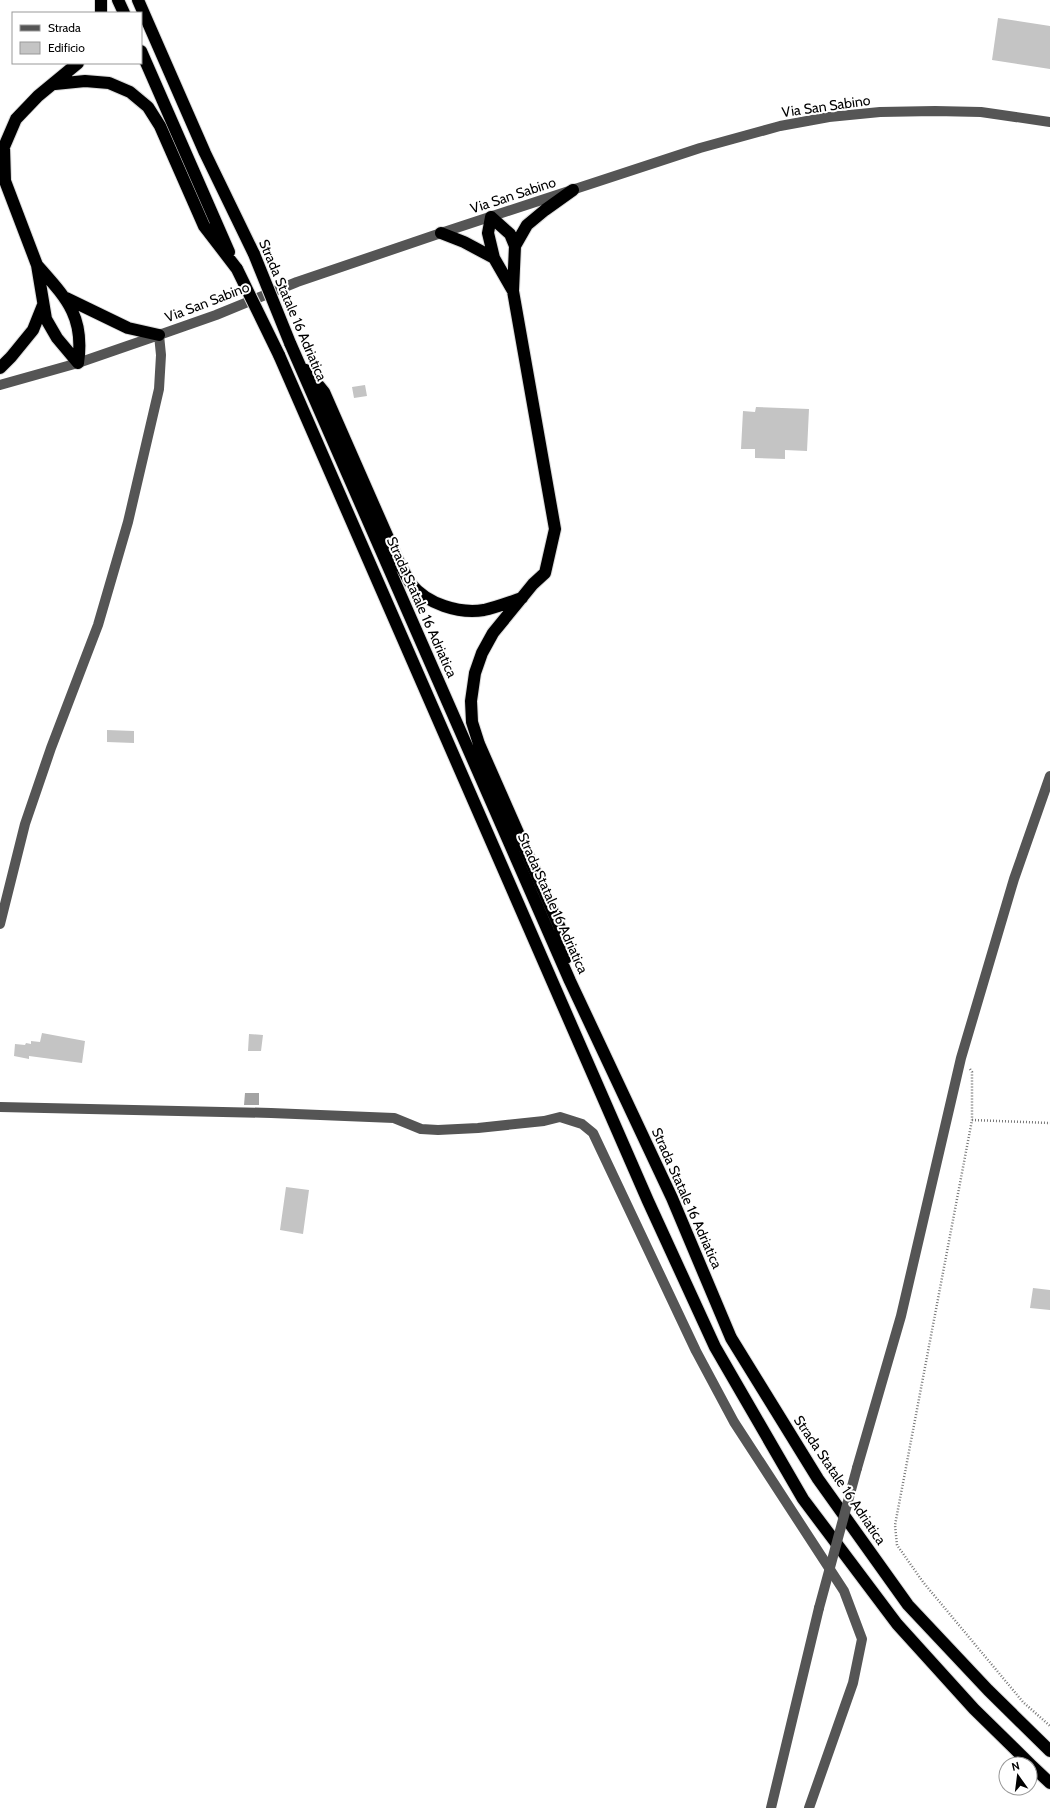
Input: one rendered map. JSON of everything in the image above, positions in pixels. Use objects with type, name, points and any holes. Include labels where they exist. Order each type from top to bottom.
[{"type":"highway","points":[[101,0],[101,12]]},
{"type":"highway","points":[[118,0],[124,12]]},
{"type":"highway","name":"Strada Statale 16 Adriatica","points":[[138,0],[206,153],[254,254],[296,358],[570,981],[672,1198],[731,1338],[818,1479],[908,1605],[988,1690],[1050,1751]]},
{"type":"highway","points":[[142,53],[237,269],[279,356],[645,1193],[715,1347],[804,1499],[897,1624],[974,1709],[1022,1756]]},
{"type":"highway","points":[[77,64],[55,84],[38,96],[16,119],[4,146],[5,181],[38,266],[46,319],[57,338],[78,363]]},
{"type":"highway","points":[[55,84],[85,81],[109,83],[130,92],[148,107],[160,126],[204,226],[237,269]]},
{"type":"highway","points":[[570,981],[560,928],[479,744],[472,722],[471,701],[475,673],[482,653],[493,633],[545,572],[555,529],[513,291],[516,246],[527,225],[544,210],[573,190]]},
{"type":"highway","points":[[491,216],[510,234],[516,246]]},
{"type":"highway","points":[[491,216],[488,234],[494,258],[513,291]]},
{"type":"highway","points":[[441,233],[464,242],[494,258]]},
{"type":"highway","points":[[38,266],[66,298],[80,333],[78,363]]},
{"type":"highway","points":[[66,298],[128,328],[159,335]]},
{"type":"highway","points":[[0,368],[33,330],[43,305]]},
{"type":"highway","points":[[296,358],[324,392],[400,565],[411,584],[424,596],[441,605],[462,610],[483,610],[523,597]]},
{"type":"highway","points":[[1038,1772],[1050,1783]]},
{"type":"street","name":"Via San Sabino","points":[[0,385],[78,363],[216,315],[297,282],[491,216],[700,148],[780,126],[829,117],[880,112],[935,111],[981,112],[1050,122]]},
{"type":"street","points":[[0,924],[25,824],[51,748],[98,625],[128,522],[159,389],[161,355],[159,335]]},
{"type":"street","points":[[771,1808],[818,1608],[900,1316],[961,1058],[1014,878],[1050,776]]},
{"type":"street","points":[[0,1106],[271,1113],[394,1118],[422,1129],[438,1130],[478,1128],[544,1121],[560,1117],[582,1124],[593,1133],[696,1351],[734,1422],[844,1591],[862,1639],[853,1683],[809,1808]]},
{"type":"path","points":[[961,1058],[972,1072],[972,1120],[895,1524],[898,1545],[923,1582],[1023,1702],[1050,1726]]},
{"type":"path","points":[[972,1120],[1050,1123]]},
{"type":"shaded area","points":[[245,1093],[259,1093],[259,1105],[244,1105]]},
{"type":"building","points":[[998,18],[1050,26],[1050,69],[992,60]]},
{"type":"building","points":[[365,385],[367,396],[354,398],[352,387]]},
{"type":"building","points":[[756,407],[809,409],[807,451],[785,450],[785,459],[755,458],[755,449],[741,449],[743,411],[755,412]]},
{"type":"building","points":[[107,730],[134,731],[134,743],[107,742]]},
{"type":"building","points":[[42,1033],[85,1041],[82,1063],[29,1056],[29,1059],[14,1056],[15,1044],[25,1045],[26,1043],[31,1044],[31,1041],[40,1042]]},
{"type":"building","points":[[249,1034],[263,1035],[261,1051],[248,1051]]},
{"type":"building","points":[[286,1187],[309,1190],[303,1234],[280,1230]]},
{"type":"building","points":[[1033,1288],[1050,1290],[1050,1310],[1030,1308]]}]
